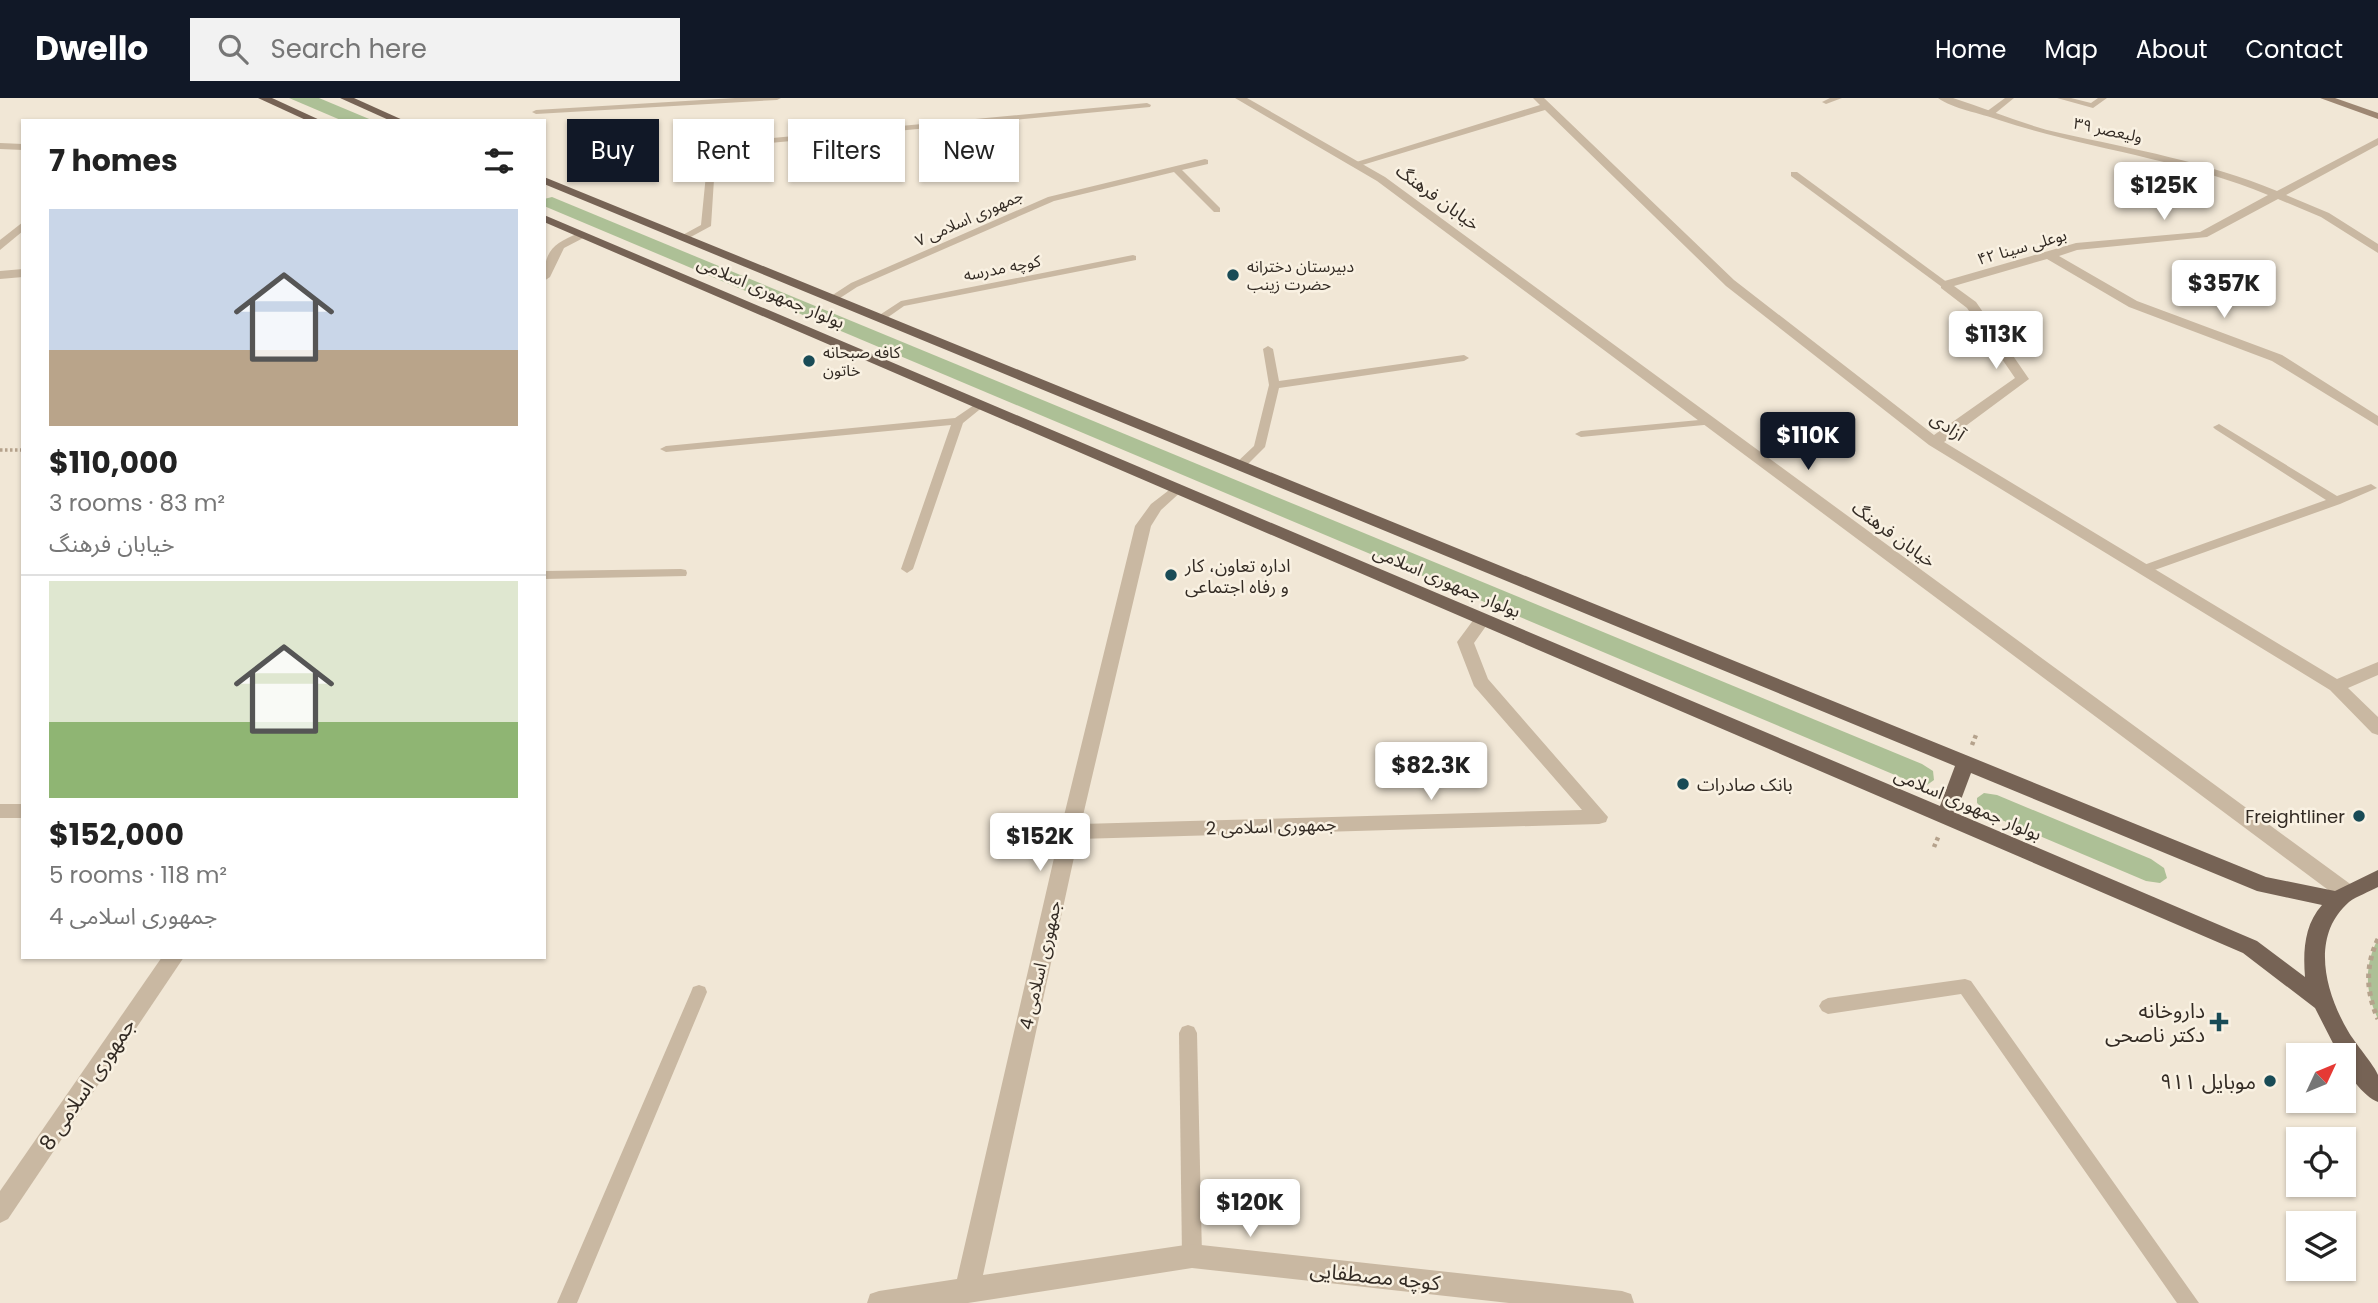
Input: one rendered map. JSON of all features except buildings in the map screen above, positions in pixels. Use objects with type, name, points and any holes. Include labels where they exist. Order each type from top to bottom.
[{"type":"main road","points":[[263,98],[312,119]]},
{"type":"main road","points":[[345,98],[395,119]]},
{"type":"main road","points":[[2325,98],[2378,116]]},
{"type":"main road","name":"بولوار جمهوری اسلامی","points":[[549,185],[684,237],[2264,885],[2342,896]]},
{"type":"main road","name":"بولوار جمهوری اسلامی","points":[[546,219],[2250,947],[2321,1001]]},
{"type":"main road","points":[[1945,817],[1966,762]]},
{"type":"main road","points":[[2378,878],[2342,896],[2326,912],[2314,943],[2315,970],[2321,1001],[2346,1050],[2378,1092]]},
{"type":"street","name":"خیابان فرهنگ","points":[[1240,98],[1381,179],[2342,896]]},
{"type":"street","name":"ولیعصر ۳۹","points":[[1943,98],[2056,135],[2112,145],[2199,167],[2279,194],[2325,215],[2378,249]]},
{"type":"street","points":[[1355,164],[1542,103]]},
{"type":"street","name":"آزادی","points":[[1542,103],[1730,283],[1934,442],[2336,686],[2378,728]]},
{"type":"street","name":"بوعلی سینا ۴۲","points":[[1945,285],[2076,247],[2203,234],[2378,141]]},
{"type":"street","points":[[0,146],[21,147]]},
{"type":"street","points":[[0,246],[21,227]]},
{"type":"street","points":[[546,273],[559,246],[583,234]]},
{"type":"street","points":[[2049,255],[2133,304],[2277,358],[2378,422]]},
{"type":"street","points":[[0,275],[21,273]]},
{"type":"street","points":[[1934,442],[2022,379],[1972,305],[1945,285]]},
{"type":"street","name":"جمهوری اسلامی 4","points":[[967,1291],[1070,832],[1143,526],[1156,507],[1177,489]]},
{"type":"street","name":"جمهوری اسلامی 2","points":[[1070,832],[1599,817],[1480,682],[1465,642],[1483,619]]},
{"type":"street","points":[[2336,686],[2378,668]]},
{"type":"street","points":[[0,811],[21,811]]},
{"type":"street","name":"جمهوری اسلامی 8","points":[[0,1211],[173,959]]},
{"type":"street","name":"کوچه مصطفایی","points":[[879,1303],[1192,1256],[1510,1297],[1622,1303]]},
{"type":"lane","points":[[536,98],[536,116],[777,98]]},
{"type":"lane","points":[[1826,102],[1838,98]]},
{"type":"lane","points":[[1989,114],[2010,98]]},
{"type":"lane","points":[[2061,98],[2093,106],[2103,98]]},
{"type":"lane","points":[[684,237],[706,226],[712,146],[1147,106]]},
{"type":"lane","name":"جمهوری اسلامی ۷","points":[[833,298],[854,285],[1051,199],[1205,162]]},
{"type":"lane","points":[[1176,169],[1217,210]]},
{"type":"lane","points":[[1794,174],[1945,285]]},
{"type":"lane","name":"کوچه مدرسه","points":[[880,318],[901,304],[1133,258]]},
{"type":"lane","points":[[1240,465],[1259,447],[1274,385],[1268,349]]},
{"type":"lane","points":[[1274,385],[1464,358]]},
{"type":"lane","points":[[666,449],[958,421],[980,404]]},
{"type":"lane","points":[[907,569],[958,421]]},
{"type":"lane","points":[[1581,434],[1710,422]]},
{"type":"lane","points":[[2219,427],[2336,501]]},
{"type":"lane","points":[[2145,569],[2371,488]]},
{"type":"lane","points":[[546,575],[681,573]]},
{"type":"lane","points":[[1828,1006],[1965,986],[2189,1303]]},
{"type":"lane","points":[[568,1303],[699,992]]},
{"type":"lane","points":[[1188,1033],[1192,1256]]},
{"type":"path","points":[[0,450],[21,450]]},
{"type":"path","points":[[2378,939],[2372,950],[2367,978],[2378,1019]]},
{"type":"green space","points":[[289,98],[319,98],[369,119],[338,119]]},
{"type":"green space","points":[[552,197],[1922,764],[1933,771],[1934,780],[1927,785],[1914,783],[546,207],[546,198]]},
{"type":"green space","points":[[1984,793],[1997,795],[2151,859],[2164,868],[2167,878],[2160,883],[2146,881],[1990,815],[1977,803],[1977,798]]},
{"type":"green space","points":[[2378,939],[2378,1019],[2369,989],[2368,968]]},
{"type":"place","name":"دبیرستان دخترانه حضرت زینب","points":[[1233,275]]},
{"type":"place","name":"کافه صبحانه خاتون","points":[[809,361]]},
{"type":"place","name":"اداره تعاون، کار و رفاه اجتماعی","points":[[1171,575]]},
{"type":"place","name":"بانک صادرات","points":[[1683,784]]},
{"type":"place","name":"Freightliner","points":[[2359,816]]},
{"type":"place","name":"داروخانه دکتر ناصحی","points":[[2219,1022]]},
{"type":"place","name":"موبایل ۹۱۱","points":[[2270,1081]]}]
